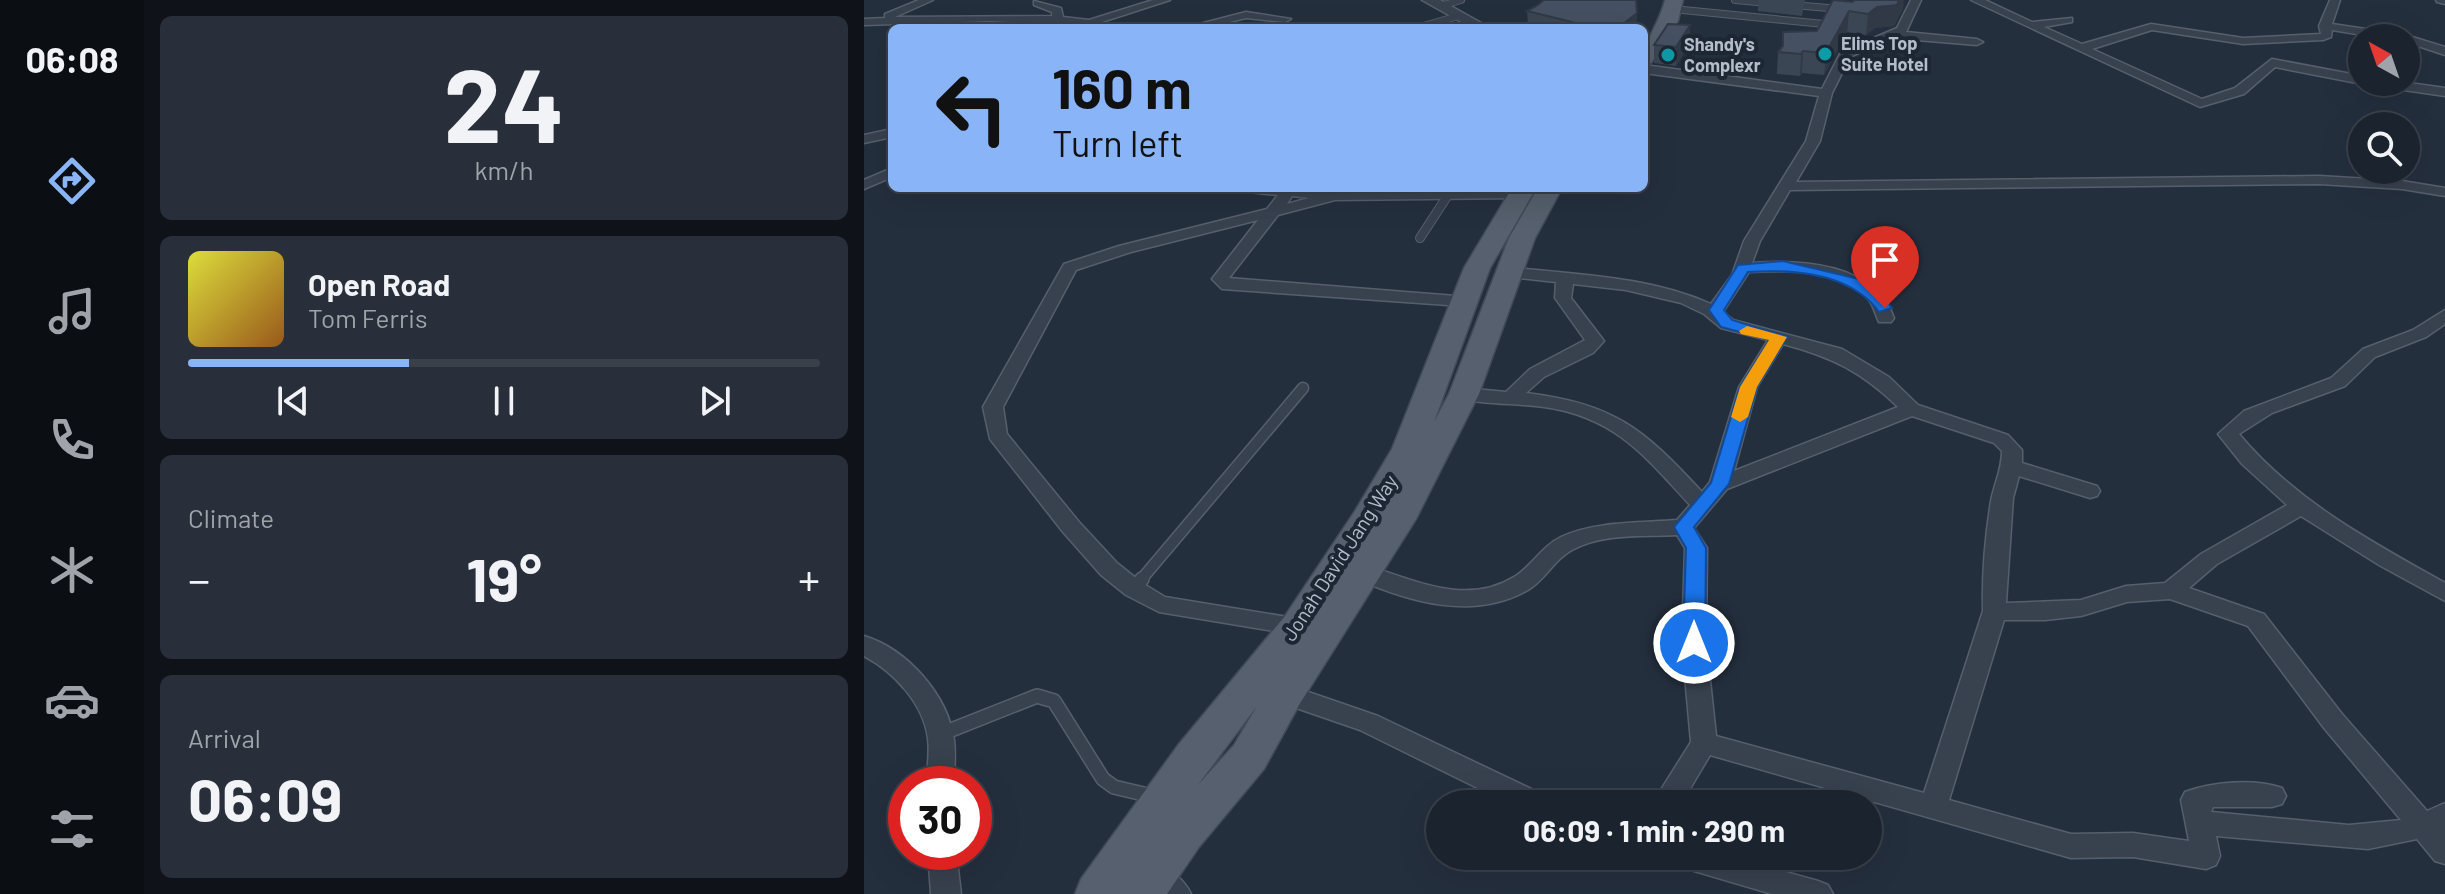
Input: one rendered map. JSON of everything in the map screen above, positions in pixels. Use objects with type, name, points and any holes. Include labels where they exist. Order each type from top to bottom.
[{"type":"main road","points":[[1648,53],[1669,21],[1664,4]]},
{"type":"main road","name":"Jonah David Jang Way","points":[[1098,894],[1194,756],[1298,626],[1408,449],[1462,301],[1530,192]]},
{"type":"main road","points":[[1157,888],[1183,833],[1249,757],[1285,694],[1406,505],[1464,394],[1522,238],[1531,192]]},
{"type":"street","points":[[869,22],[928,0]]},
{"type":"street","points":[[1090,23],[1165,0]]},
{"type":"street","points":[[1716,310],[1743,268],[1752,241],[1813,141],[1826,93],[1845,55],[1902,30],[1916,0]]},
{"type":"street","points":[[1976,0],[2200,103],[2228,99],[2242,92],[2272,63],[2276,54],[2261,40]]},
{"type":"street","points":[[2083,48],[2151,27],[2232,40],[2323,37],[2327,35],[2325,26],[2335,0]]},
{"type":"street","points":[[1038,3],[1057,10],[1058,19]]},
{"type":"street","points":[[1435,3],[1475,24]]},
{"type":"street","points":[[1207,24],[1246,15],[1285,19]]},
{"type":"street","points":[[869,22],[1058,19],[1096,24]]},
{"type":"street","points":[[1046,24],[1058,19]]},
{"type":"street","points":[[2033,25],[2068,20]]},
{"type":"street","points":[[2325,26],[2348,29]]},
{"type":"street","points":[[1895,35],[1977,42]]},
{"type":"street","points":[[2420,43],[2445,51]]},
{"type":"street","points":[[2272,63],[2348,77]]},
{"type":"street","points":[[1648,70],[1826,93]]},
{"type":"street","points":[[2420,88],[2445,92]]},
{"type":"street","points":[[864,139],[888,134]]},
{"type":"street","points":[[864,185],[888,174]]},
{"type":"street","points":[[1788,186],[2319,180],[2402,185],[2445,192]]},
{"type":"street","points":[[1288,192],[1220,279],[1228,285],[1462,301]]},
{"type":"street","points":[[1298,192],[1335,196],[1450,192]]},
{"type":"street","points":[[1298,626],[1159,604],[1134,589],[1109,569],[1071,527],[997,435],[993,407],[1070,267],[1125,249],[1335,196]]},
{"type":"street","points":[[1743,268],[1801,268],[1858,283],[1879,299],[1885,318]]},
{"type":"street","points":[[1509,272],[1687,296],[1716,310],[1727,324],[1836,353],[1882,381],[1911,409],[2001,439],[2012,450],[2012,467],[2002,498],[1994,580],[1995,611],[1933,808]]},
{"type":"street","points":[[1510,398],[1537,373],[1587,349],[1595,341],[1563,298],[1565,280]]},
{"type":"street","points":[[2441,326],[2365,355],[2354,370],[2336,383],[2239,420],[2228,434],[2245,457],[2304,505],[2445,593]]},
{"type":"street","points":[[1365,573],[1399,589],[1425,596],[1473,598],[1520,584],[1567,543],[1610,534],[1683,527],[1720,484],[1748,387],[1779,337]]},
{"type":"street","points":[[1464,394],[1567,406],[1617,423],[1651,452],[1703,506]]},
{"type":"street","points":[[1720,484],[1911,409]]},
{"type":"street","points":[[2012,467],[2090,491]]},
{"type":"street","points":[[2171,591],[2209,559],[2304,505]]},
{"type":"street","points":[[1675,790],[1704,743],[1694,643],[1696,548],[1683,527]]},
{"type":"street","points":[[1995,611],[2045,612],[2081,608],[2126,594],[2171,591],[2256,620],[2333,721],[2434,821],[2445,852]]},
{"type":"street","points":[[864,645],[886,654],[916,684],[941,734],[940,766]]},
{"type":"street","points":[[1285,694],[1369,723],[1507,790]]},
{"type":"street","points":[[1704,743],[2071,846],[2133,845],[2206,856],[2195,800],[2213,796],[2272,796]]},
{"type":"street","points":[[2200,823],[2284,829],[2355,840],[2395,837],[2434,821]]},
{"type":"street","points":[[944,870],[946,894]]},
{"type":"street","points":[[1720,870],[1762,886],[1818,894]]},
{"type":"lane","points":[[1435,3],[1461,0]]},
{"type":"lane","points":[[1735,0],[1844,10]]},
{"type":"lane","points":[[1664,4],[1824,24]]},
{"type":"lane","points":[[1431,24],[1458,16]]},
{"type":"lane","points":[[1420,238],[1450,192]]},
{"type":"lane","points":[[1134,589],[1303,388]]},
{"type":"lane","points":[[941,734],[1037,696],[1054,701],[1103,779],[1114,787],[1167,799]]},
{"type":"building","points":[[1544,0],[1636,0],[1637,13],[1623,24],[1580,24],[1527,11]]},
{"type":"building","points":[[1833,0],[1899,0],[1897,5],[1877,7],[1868,14],[1849,11],[1826,53],[1778,52],[1783,46],[1783,32],[1817,31]]},
{"type":"building","points":[[1668,24],[1690,25],[1676,47],[1654,45]]},
{"type":"slow traffic","points":[[1740,417],[1748,387],[1779,337],[1747,331]]},
{"type":"place","name":"Elims Top Suite Hotel","points":[[1825,54]]},
{"type":"place","name":"Shandy's Complexr","points":[[1668,55]]},
{"type":"route","points":[[1694,643],[1694,584],[1698,566],[1696,548],[1683,527],[1720,484],[1748,387],[1779,337],[1755,334],[1727,324],[1716,310],[1743,268],[1783,266],[1827,273],[1858,283],[1872,291],[1885,308]]}]
